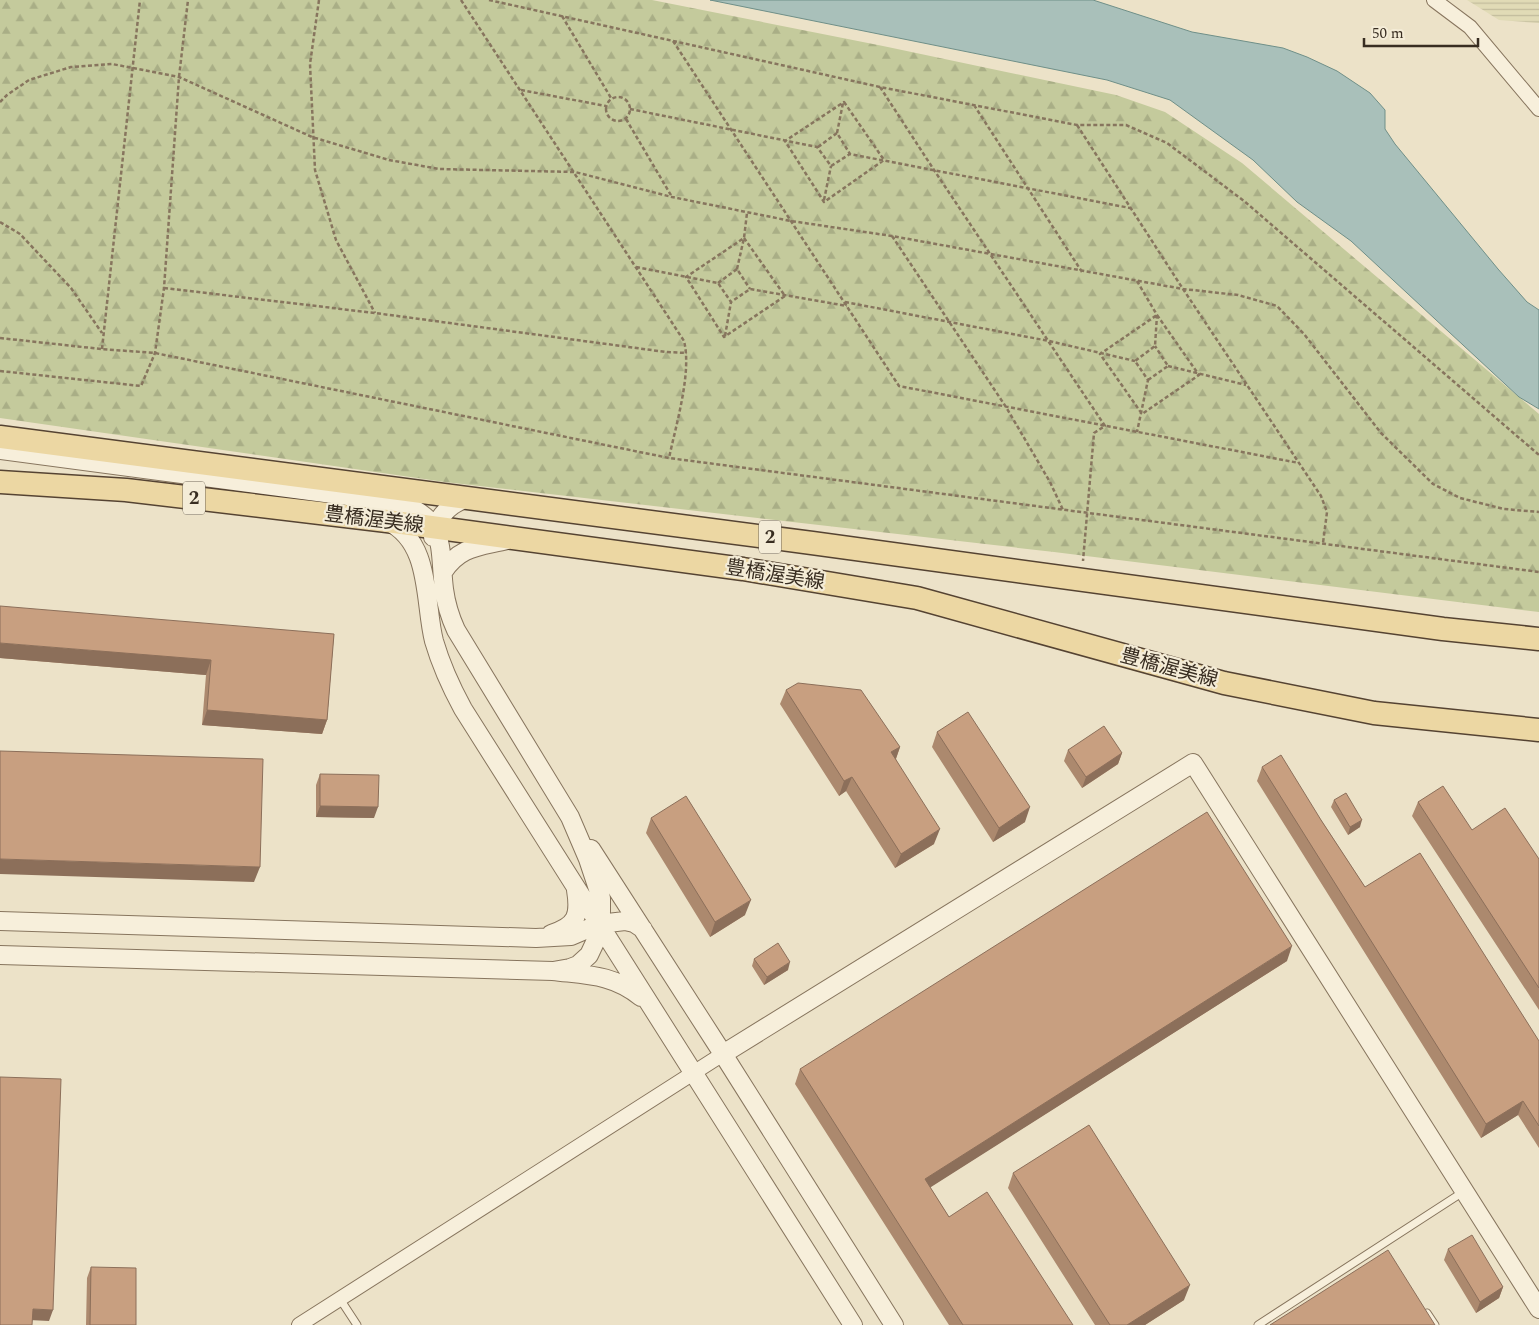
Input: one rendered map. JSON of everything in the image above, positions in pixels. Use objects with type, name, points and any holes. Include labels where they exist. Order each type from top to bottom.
[{"type":"main road","name":"豊橋渥美線","points":[[0,437],[812,542],[1444,629],[1539,639]]},
{"type":"main road","name":"豊橋渥美線","points":[[0,482],[126,490],[387,521],[743,569],[917,598],[1224,683],[1374,714],[1539,730]]},
{"type":"street","points":[[1434,0],[1470,27],[1539,109]]},
{"type":"street","points":[[0,450],[400,503],[416,508],[435,528],[441,548],[446,601],[456,630],[570,817],[723,1054],[894,1325]]},
{"type":"street","points":[[468,498],[448,507],[440,517],[435,528],[430,563],[429,622],[451,687],[598,924],[853,1325]]},
{"type":"street","points":[[387,521],[401,529],[420,558],[428,603]]},
{"type":"street","points":[[443,572],[453,559],[465,550],[516,538]]},
{"type":"street","points":[[299,1325],[723,1054],[1193,763],[1539,1309]]},
{"type":"street","points":[[552,971],[578,965],[589,955],[597,938],[601,912],[601,898],[570,817]]},
{"type":"street","points":[[536,938],[558,932],[575,919],[579,907],[576,888]]},
{"type":"street","points":[[0,921],[536,938],[571,936],[598,924],[625,921],[634,923],[642,929]]},
{"type":"street","points":[[0,955],[552,971],[615,980],[630,988],[648,1003]]},
{"type":"lane","points":[[1258,1325],[1464,1191]]},
{"type":"lane","points":[[1383,1244],[1388,1252]]},
{"type":"lane","points":[[340,1299],[357,1325]]},
{"type":"lane","points":[[1425,1309],[1435,1325]]},
{"type":"path","points":[[102,349],[140,0]]},
{"type":"path","points":[[0,371],[141,386],[155,353],[164,288],[179,77],[188,0]]},
{"type":"path","points":[[319,0],[310,64],[315,170],[336,240],[375,314]]},
{"type":"path","points":[[461,0],[684,341],[687,353],[686,375],[669,458]]},
{"type":"path","points":[[489,0],[880,87],[1077,125],[1126,125],[1167,143],[1244,201],[1539,455]]},
{"type":"path","points":[[562,16],[612,98]]},
{"type":"path","points":[[673,41],[899,386],[1299,464]]},
{"type":"path","points":[[0,102],[29,80],[71,66],[112,64],[132,67],[179,77],[312,137],[389,160],[440,170],[575,172],[672,197],[792,222],[892,236],[1183,290],[1238,295],[1277,306],[1304,334],[1381,433],[1433,484],[1460,498],[1504,509],[1539,512]]},
{"type":"path","points":[[880,87],[1105,426]]},
{"type":"path","points":[[520,90],[606,106]]},
{"type":"path","points":[[620,97],[628,102],[630,109],[626,119],[616,121],[608,116],[606,106],[612,98],[620,97]]},
{"type":"path","points":[[785,141],[844,102]]},
{"type":"path","points":[[844,102],[884,160]]},
{"type":"path","points":[[817,148],[837,133],[844,102]]},
{"type":"path","points":[[974,105],[1082,272]]},
{"type":"path","points":[[630,109],[817,148],[831,166]]},
{"type":"path","points":[[626,119],[672,197]]},
{"type":"path","points":[[1077,125],[1183,290],[1321,496],[1327,512],[1324,543]]},
{"type":"path","points":[[837,133],[850,154]]},
{"type":"path","points":[[785,141],[824,202]]},
{"type":"path","points":[[824,202],[831,166],[850,154],[1130,208]]},
{"type":"path","points":[[824,202],[884,160]]},
{"type":"path","points":[[718,283],[737,269],[748,213]]},
{"type":"path","points":[[0,222],[20,234],[71,288],[103,334]]},
{"type":"path","points":[[892,236],[1006,407],[1050,482],[1063,510]]},
{"type":"path","points":[[686,277],[744,238]]},
{"type":"path","points":[[744,238],[784,296]]},
{"type":"path","points":[[636,267],[718,283],[731,302]]},
{"type":"path","points":[[737,269],[750,289],[847,306]]},
{"type":"path","points":[[686,277],[724,338]]},
{"type":"path","points":[[1137,281],[1157,315],[1198,375]]},
{"type":"path","points":[[164,288],[666,352],[687,353]]},
{"type":"path","points":[[724,338],[731,302],[750,289]]},
{"type":"path","points":[[724,338],[784,296]]},
{"type":"path","points":[[844,302],[1049,341],[1135,361],[1148,380],[1137,432]]},
{"type":"path","points":[[1157,315],[1154,346],[1168,366],[1198,375],[1247,385]]},
{"type":"path","points":[[1100,354],[1157,315]]},
{"type":"path","points":[[0,338],[155,353],[669,458],[1063,510],[1087,511],[1539,572]]},
{"type":"path","points":[[1135,361],[1154,346]]},
{"type":"path","points":[[1100,354],[1142,414]]},
{"type":"path","points":[[1148,380],[1168,366]]},
{"type":"path","points":[[1142,414],[1198,375]]},
{"type":"path","points":[[1082,580],[1094,433],[1105,426]]},
{"type":"shaded area","points":[[1467,0],[1539,0],[1539,23],[1499,20]]},
{"type":"green space","points":[[0,0],[652,0],[1116,95],[1165,112],[1242,163],[1539,414],[1539,612],[1054,552],[445,482],[0,418]]},
{"type":"water","points":[[710,0],[1093,0],[1192,32],[1283,48],[1337,71],[1370,93],[1385,110],[1385,129],[1395,144],[1498,269],[1527,302],[1539,310],[1539,409],[1519,397],[1351,241],[1297,202],[1253,160],[1170,100],[1107,80]]},
{"type":"building","points":[[0,606],[334,634],[327,720],[207,710],[211,660],[0,643]]},
{"type":"building","points":[[798,683],[861,690],[900,747],[891,752],[940,829],[901,854],[852,777],[844,781],[786,690]]},
{"type":"building","points":[[968,712],[1030,807],[999,828],[937,732]]},
{"type":"building","points":[[1104,726],[1122,753],[1086,777],[1068,750]]},
{"type":"building","points":[[0,751],[263,759],[260,867],[0,859]]},
{"type":"building","points":[[1281,755],[1365,887],[1420,853],[1539,1041],[1539,1126],[1523,1101],[1486,1124],[1262,767]]},
{"type":"building","points":[[320,774],[379,775],[378,807],[320,806]]},
{"type":"building","points":[[1443,786],[1472,830],[1505,808],[1539,859],[1539,988],[1418,802]]},
{"type":"building","points":[[1346,793],[1362,820],[1350,827],[1334,800]]},
{"type":"building","points":[[686,796],[751,900],[715,922],[651,818]]},
{"type":"building","points":[[1207,812],[1292,946],[925,1179],[949,1217],[987,1192],[1073,1325],[963,1325],[800,1069]]},
{"type":"building","points":[[778,943],[790,962],[767,977],[754,959]]},
{"type":"building","points":[[0,1077],[61,1079],[53,1310],[33,1309],[32,1325],[0,1325]]},
{"type":"building","points":[[1089,1125],[1190,1285],[1127,1325],[1110,1325],[1013,1173]]},
{"type":"building","points":[[1472,1235],[1503,1287],[1480,1302],[1448,1249]]},
{"type":"building","points":[[1388,1250],[1435,1325],[1270,1325]]},
{"type":"building","points":[[91,1267],[136,1268],[136,1325],[90,1325]]}]
